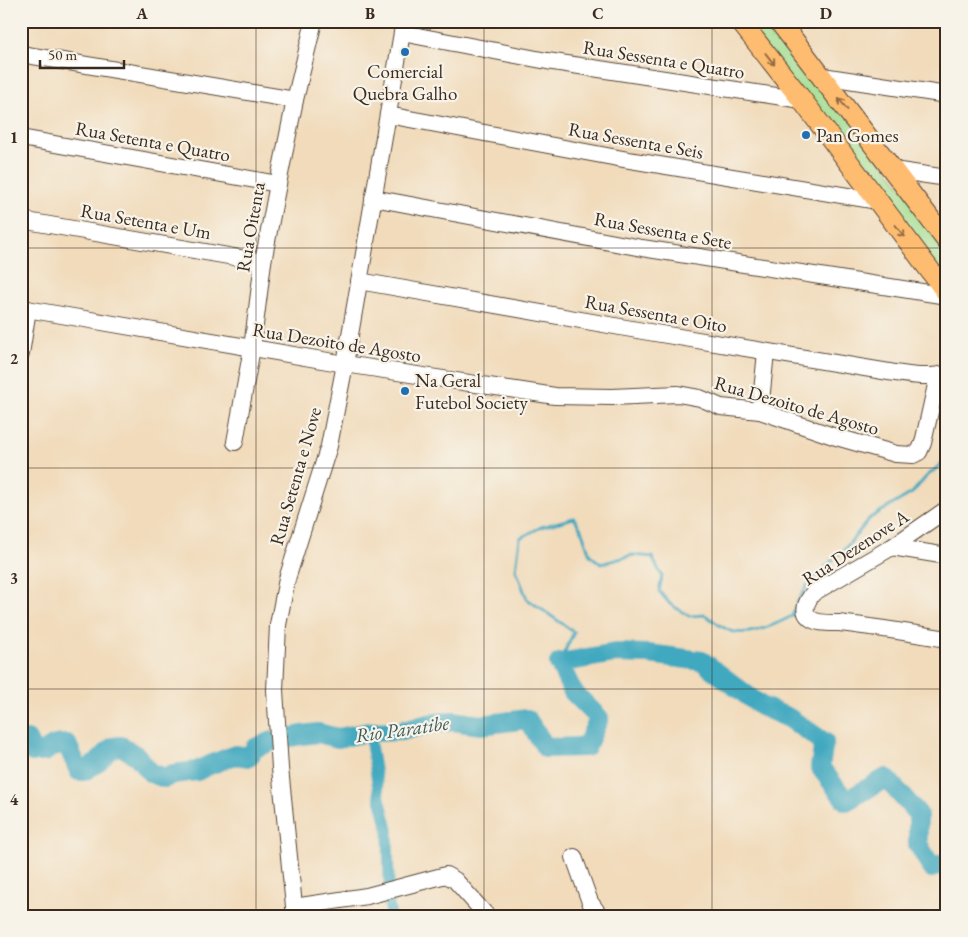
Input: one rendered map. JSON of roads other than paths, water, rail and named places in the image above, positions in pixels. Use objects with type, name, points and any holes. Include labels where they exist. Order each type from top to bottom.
[{"type":"main road","points":[[740,21],[802,100],[947,294]]},
{"type":"main road","points":[[778,21],[947,241]]},
{"type":"street","name":"Rua Oitenta","points":[[235,442],[252,348],[263,262],[295,100],[314,21]]},
{"type":"street","name":"Rua Sessenta e Quatro","points":[[403,27],[547,61],[802,100]]},
{"type":"street","name":"Rua Setenta e Nove","points":[[294,911],[280,768],[275,690],[278,625],[287,579],[328,446],[345,364],[403,27]]},
{"type":"street","points":[[21,54],[295,100]]},
{"type":"street","points":[[822,76],[947,95]]},
{"type":"street","name":"Rua Sessenta e Seis","points":[[388,115],[623,159],[878,201]]},
{"type":"street","name":"Rua Setenta e Quatro","points":[[21,138],[278,184]]},
{"type":"street","points":[[893,170],[947,178]]},
{"type":"street","name":"Rua Sessenta e Sete","points":[[373,198],[642,248],[947,294]]},
{"type":"street","name":"Rua Setenta e Um","points":[[21,220],[263,262]]},
{"type":"street","name":"Rua Sessenta e Oito","points":[[359,281],[889,372],[915,376],[943,374]]},
{"type":"street","points":[[21,354],[25,309]]},
{"type":"street","name":"Rua Dezoito de Agosto","points":[[25,309],[345,364],[554,396],[612,397],[678,394],[700,398],[721,407],[760,412],[896,454],[913,455],[919,452],[943,374]]},
{"type":"street","points":[[760,412],[766,352]]},
{"type":"street","name":"Rua Dezenove A","points":[[947,509],[892,547],[813,593],[807,602],[805,613],[811,619],[818,621],[880,627],[947,639]]},
{"type":"street","points":[[892,547],[947,556]]},
{"type":"street","points":[[574,857],[590,902],[600,916]]},
{"type":"street","points":[[294,911],[367,896],[446,875],[455,880],[487,916]]},
{"type":"waterway","points":[[559,663],[574,632],[527,599],[516,570],[520,538],[541,527],[574,518],[581,529],[590,555],[601,564],[633,555],[652,557],[662,576],[659,591],[670,604],[689,616],[705,615],[723,628],[731,631],[749,632],[792,616],[807,586],[844,550],[870,518],[912,493],[926,477],[947,459]]},
{"type":"waterway","name":"Rio Paratibe","points":[[21,740],[27,740],[33,752],[45,752],[55,745],[67,744],[79,771],[84,771],[97,763],[113,747],[121,746],[137,756],[151,773],[165,778],[173,774],[197,771],[235,755],[249,757],[255,748],[275,740],[318,733],[338,738],[369,732],[401,731],[429,724],[453,721],[481,725],[527,719],[546,748],[586,747],[599,718],[573,692],[559,663],[615,653],[649,654],[702,661],[761,706],[789,718],[824,742],[820,767],[846,801],[886,778],[918,814],[918,844],[932,868],[947,862]]},
{"type":"waterway","points":[[369,732],[379,794],[388,829],[389,886]]},
{"type":"waterway","points":[[388,897],[391,916]]},
{"type":"place","name":"Comercial Quebra Galho","points":[[405,52]]},
{"type":"place","name":"Pan Gomes","points":[[806,135]]},
{"type":"place","name":"Na Geral Futebol Society","points":[[405,391]]}]
